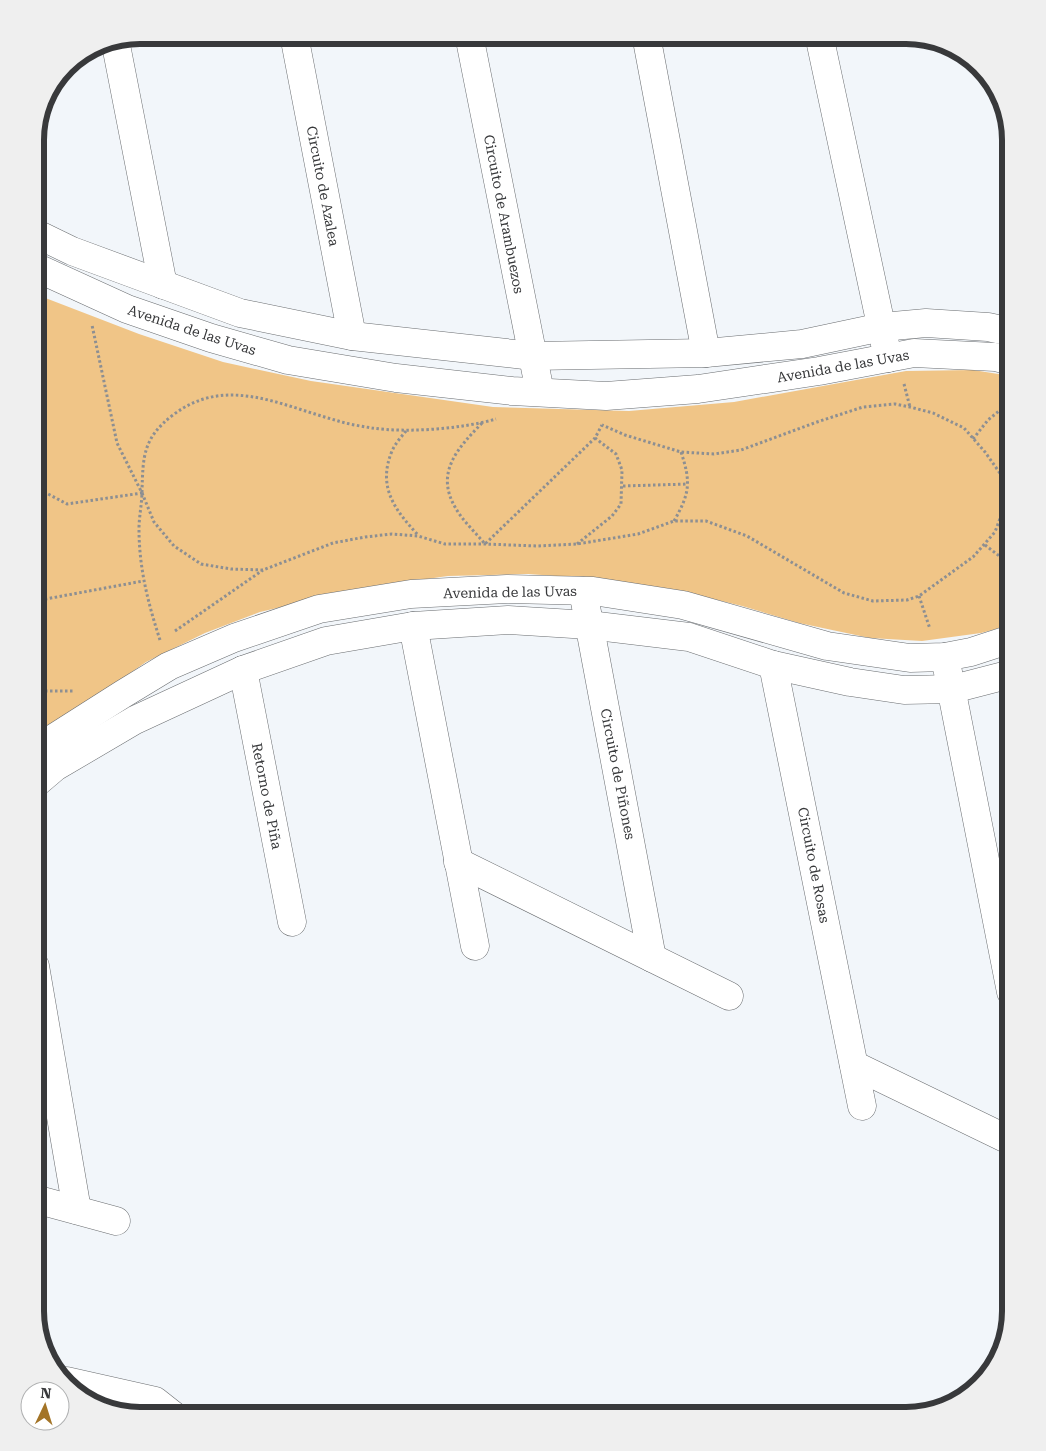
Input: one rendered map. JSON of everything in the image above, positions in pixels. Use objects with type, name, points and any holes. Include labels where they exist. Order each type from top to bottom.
[{"type":"street","name":"Circuito de Azalea","points":[[296,44],[352,336]]},
{"type":"street","name":"Circuito de Arambuezos","points":[[471,44],[540,392]]},
{"type":"street","points":[[648,44],[706,353]]},
{"type":"street","points":[[821,44],[888,358]]},
{"type":"street","points":[[116,47],[163,285]]},
{"type":"street","points":[[44,237],[72,251],[240,313],[352,336],[532,356],[706,353],[802,344],[882,327],[926,323],[988,327],[1002,330]]},
{"type":"street","name":"Avenida de las Uvas","points":[[44,271],[127,308],[202,335],[288,360],[396,378],[512,391],[606,396],[698,389],[819,372],[914,353],[1002,359]]},
{"type":"street","name":"Avenida de las Uvas","points":[[44,744],[169,666],[234,638],[319,610],[411,594],[506,589],[583,591],[683,605],[827,646],[910,658],[938,657],[971,652],[1002,642]]},
{"type":"street","name":"Circuito de Piñones","points":[[583,591],[652,958]]},
{"type":"street","name":"Avenida de las Uvas","points":[[44,776],[55,767],[135,720],[243,670],[326,641],[413,626],[508,620],[589,624],[689,637],[773,664],[850,682],[904,690],[952,689],[1002,676]]},
{"type":"street","points":[[413,626],[474,946]]},
{"type":"street","points":[[938,657],[952,689],[1002,946]]},
{"type":"street","name":"Circuito de Rosas","points":[[773,664],[862,1106]]},
{"type":"street","name":"Retorno de Piña","points":[[243,670],[292,922]]},
{"type":"street","points":[[128,691],[135,720]]},
{"type":"street","points":[[458,862],[730,996]]},
{"type":"street","points":[[44,1018],[77,1210]]},
{"type":"street","points":[[854,1065],[1002,1137]]},
{"type":"street","points":[[44,1201],[116,1221]]},
{"type":"street","points":[[76,1383],[155,1401],[163,1407]]},
{"type":"path","points":[[87,290],[95,344],[117,443],[154,522],[174,546],[201,564],[231,569],[264,570],[333,544],[365,537],[392,534],[418,536],[445,544],[537,546],[577,544],[638,534],[674,520],[706,521],[747,536],[844,593],[873,601],[907,600],[919,596],[973,557],[995,532],[1002,515]]},
{"type":"path","points":[[169,666],[149,607],[143,581],[139,528],[142,468],[146,447],[159,426],[184,406],[219,395],[238,394],[267,399],[337,421],[374,428],[406,431],[482,423],[498,418]]},
{"type":"path","points":[[593,421],[625,435],[681,452],[714,454],[741,450],[863,407],[895,404],[933,413],[964,428],[1002,476]]},
{"type":"path","points":[[973,439],[988,420],[1002,408]]},
{"type":"path","points":[[482,423],[460,446],[448,468],[447,489],[455,508],[484,544]]},
{"type":"path","points":[[484,544],[595,438],[602,425]]},
{"type":"path","points":[[406,431],[392,450],[387,473],[388,494],[400,515],[418,536]]},
{"type":"path","points":[[577,544],[612,516],[621,504],[622,470],[616,454],[595,438]]},
{"type":"path","points":[[674,520],[685,502],[688,484],[681,452]]},
{"type":"path","points":[[623,486],[688,484]]},
{"type":"path","points":[[44,492],[66,504],[142,493]]},
{"type":"path","points":[[985,544],[1002,558]]},
{"type":"path","points":[[44,599],[143,581]]},
{"type":"path","points":[[919,596],[938,657]]},
{"type":"shaded area","points":[[44,297],[139,334],[223,362],[311,381],[493,407],[629,411],[734,402],[906,371],[973,370],[1002,375],[1002,627],[981,633],[922,641],[870,638],[799,623],[742,606],[672,589],[599,579],[528,574],[448,576],[336,594],[260,612],[205,633],[146,662],[44,734]]}]
